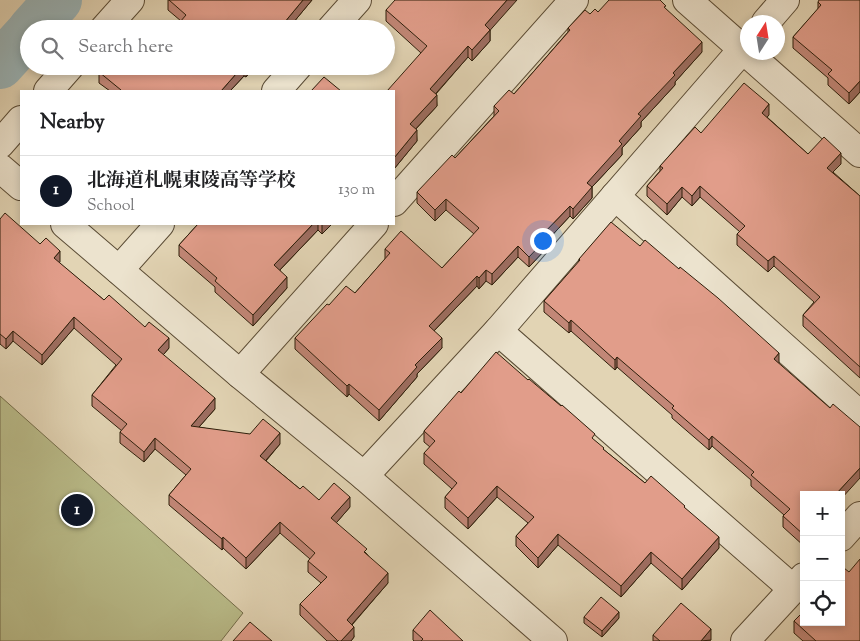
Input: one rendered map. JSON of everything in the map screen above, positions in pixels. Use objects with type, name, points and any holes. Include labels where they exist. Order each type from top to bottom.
[{"type":"street","points":[[112,20],[130,0]]},
{"type":"street","points":[[339,20],[357,0]]},
{"type":"street","points":[[395,201],[574,0]]},
{"type":"street","points":[[687,0],[740,42]]},
{"type":"street","points":[[772,15],[786,0]]},
{"type":"street","points":[[364,476],[498,331],[740,52]]},
{"type":"street","points":[[760,60],[860,153]]},
{"type":"street","points":[[49,90],[62,75]]},
{"type":"street","points":[[277,90],[290,75]]},
{"type":"street","points":[[0,144],[20,121]]},
{"type":"street","points":[[0,168],[20,185]]},
{"type":"street","points":[[614,196],[860,415]]},
{"type":"street","points":[[66,225],[240,374],[364,476],[553,641]]},
{"type":"street","points":[[119,270],[159,225]]},
{"type":"street","points":[[240,374],[373,225]]},
{"type":"street","points":[[498,331],[798,583],[745,641]]},
{"type":"street","points":[[842,536],[860,516]]},
{"type":"green space","points":[[0,396],[243,613],[221,641],[0,641]]},
{"type":"building","points":[[169,0],[303,0],[286,20],[182,20],[186,15]]},
{"type":"building","points":[[395,0],[507,0],[485,25],[490,30],[472,50],[468,46],[430,89],[437,95],[410,124],[417,130],[395,157],[395,90],[388,90],[427,46],[386,10]]},
{"type":"building","points":[[609,0],[660,0],[666,6],[664,7],[702,42],[673,73],[675,75],[638,114],[641,116],[619,141],[622,144],[587,183],[592,187],[573,209],[570,206],[540,237],[544,241],[529,257],[518,246],[492,274],[486,270],[479,278],[477,276],[429,326],[442,338],[415,365],[417,367],[379,410],[349,384],[347,386],[295,338],[346,286],[355,293],[390,253],[385,249],[401,231],[442,268],[479,228],[446,199],[435,210],[417,192],[452,155],[455,158],[499,111],[494,106],[509,90],[514,94],[585,10],[590,14],[595,9],[598,12]]},
{"type":"building","points":[[819,0],[860,0],[860,81],[849,93],[828,74],[832,70],[793,37],[821,5],[818,2]]},
{"type":"building","points":[[103,75],[235,75],[222,90],[121,90]]},
{"type":"building","points":[[324,77],[340,90],[312,90]]},
{"type":"building","points":[[744,83],[769,104],[762,113],[808,154],[824,137],[841,153],[827,168],[860,196],[860,367],[803,315],[820,297],[774,256],[768,261],[737,234],[745,226],[700,186],[692,196],[682,187],[667,204],[647,186],[663,168],[660,166],[695,127],[701,133]]},
{"type":"building","points":[[5,213],[40,244],[46,238],[60,251],[54,258],[104,300],[109,295],[145,327],[149,322],[169,338],[158,350],[215,398],[191,426],[250,434],[263,419],[280,433],[260,456],[300,489],[303,486],[319,500],[334,483],[350,497],[331,518],[367,549],[364,552],[388,573],[347,620],[354,627],[341,641],[338,641],[300,604],[327,577],[308,561],[315,553],[280,522],[246,558],[223,537],[222,539],[169,495],[191,469],[155,438],[144,452],[120,432],[127,424],[92,395],[122,359],[74,317],[42,355],[13,331],[6,339],[0,334],[0,219]]},
{"type":"building","points":[[611,222],[640,246],[645,240],[679,269],[680,267],[718,298],[779,353],[774,359],[830,408],[833,404],[860,427],[860,468],[839,491],[800,491],[800,531],[783,516],[790,509],[751,475],[754,472],[712,436],[709,440],[672,408],[674,406],[617,357],[615,360],[571,320],[569,323],[544,301]]},
{"type":"building","points":[[197,225],[312,225],[274,265],[287,277],[253,315],[215,281],[217,278],[179,245]]},
{"type":"building","points":[[496,352],[595,434],[592,438],[603,449],[645,483],[651,476],[719,537],[682,579],[651,552],[621,586],[558,534],[538,558],[516,536],[534,517],[497,486],[468,518],[445,497],[457,483],[424,453],[435,441],[424,431],[459,391],[461,393]]},
{"type":"building","points":[[860,559],[860,641],[816,641],[794,621],[800,615],[800,626],[845,626],[845,569],[849,572]]},
{"type":"building","points":[[601,597],[619,612],[602,631],[584,617]]},
{"type":"building","points":[[681,603],[711,629],[701,641],[660,641],[653,635]]},
{"type":"building","points":[[430,610],[463,641],[421,641],[423,639],[413,630]]},
{"type":"building","points":[[250,622],[272,641],[233,641]]},
{"type":"waterway","points":[[40,20],[58,0]]},
{"type":"waterway","points":[[0,65],[20,43]]},
{"type":"place","name":"北海道札幌東陵高等学校","points":[[77,510]]}]
